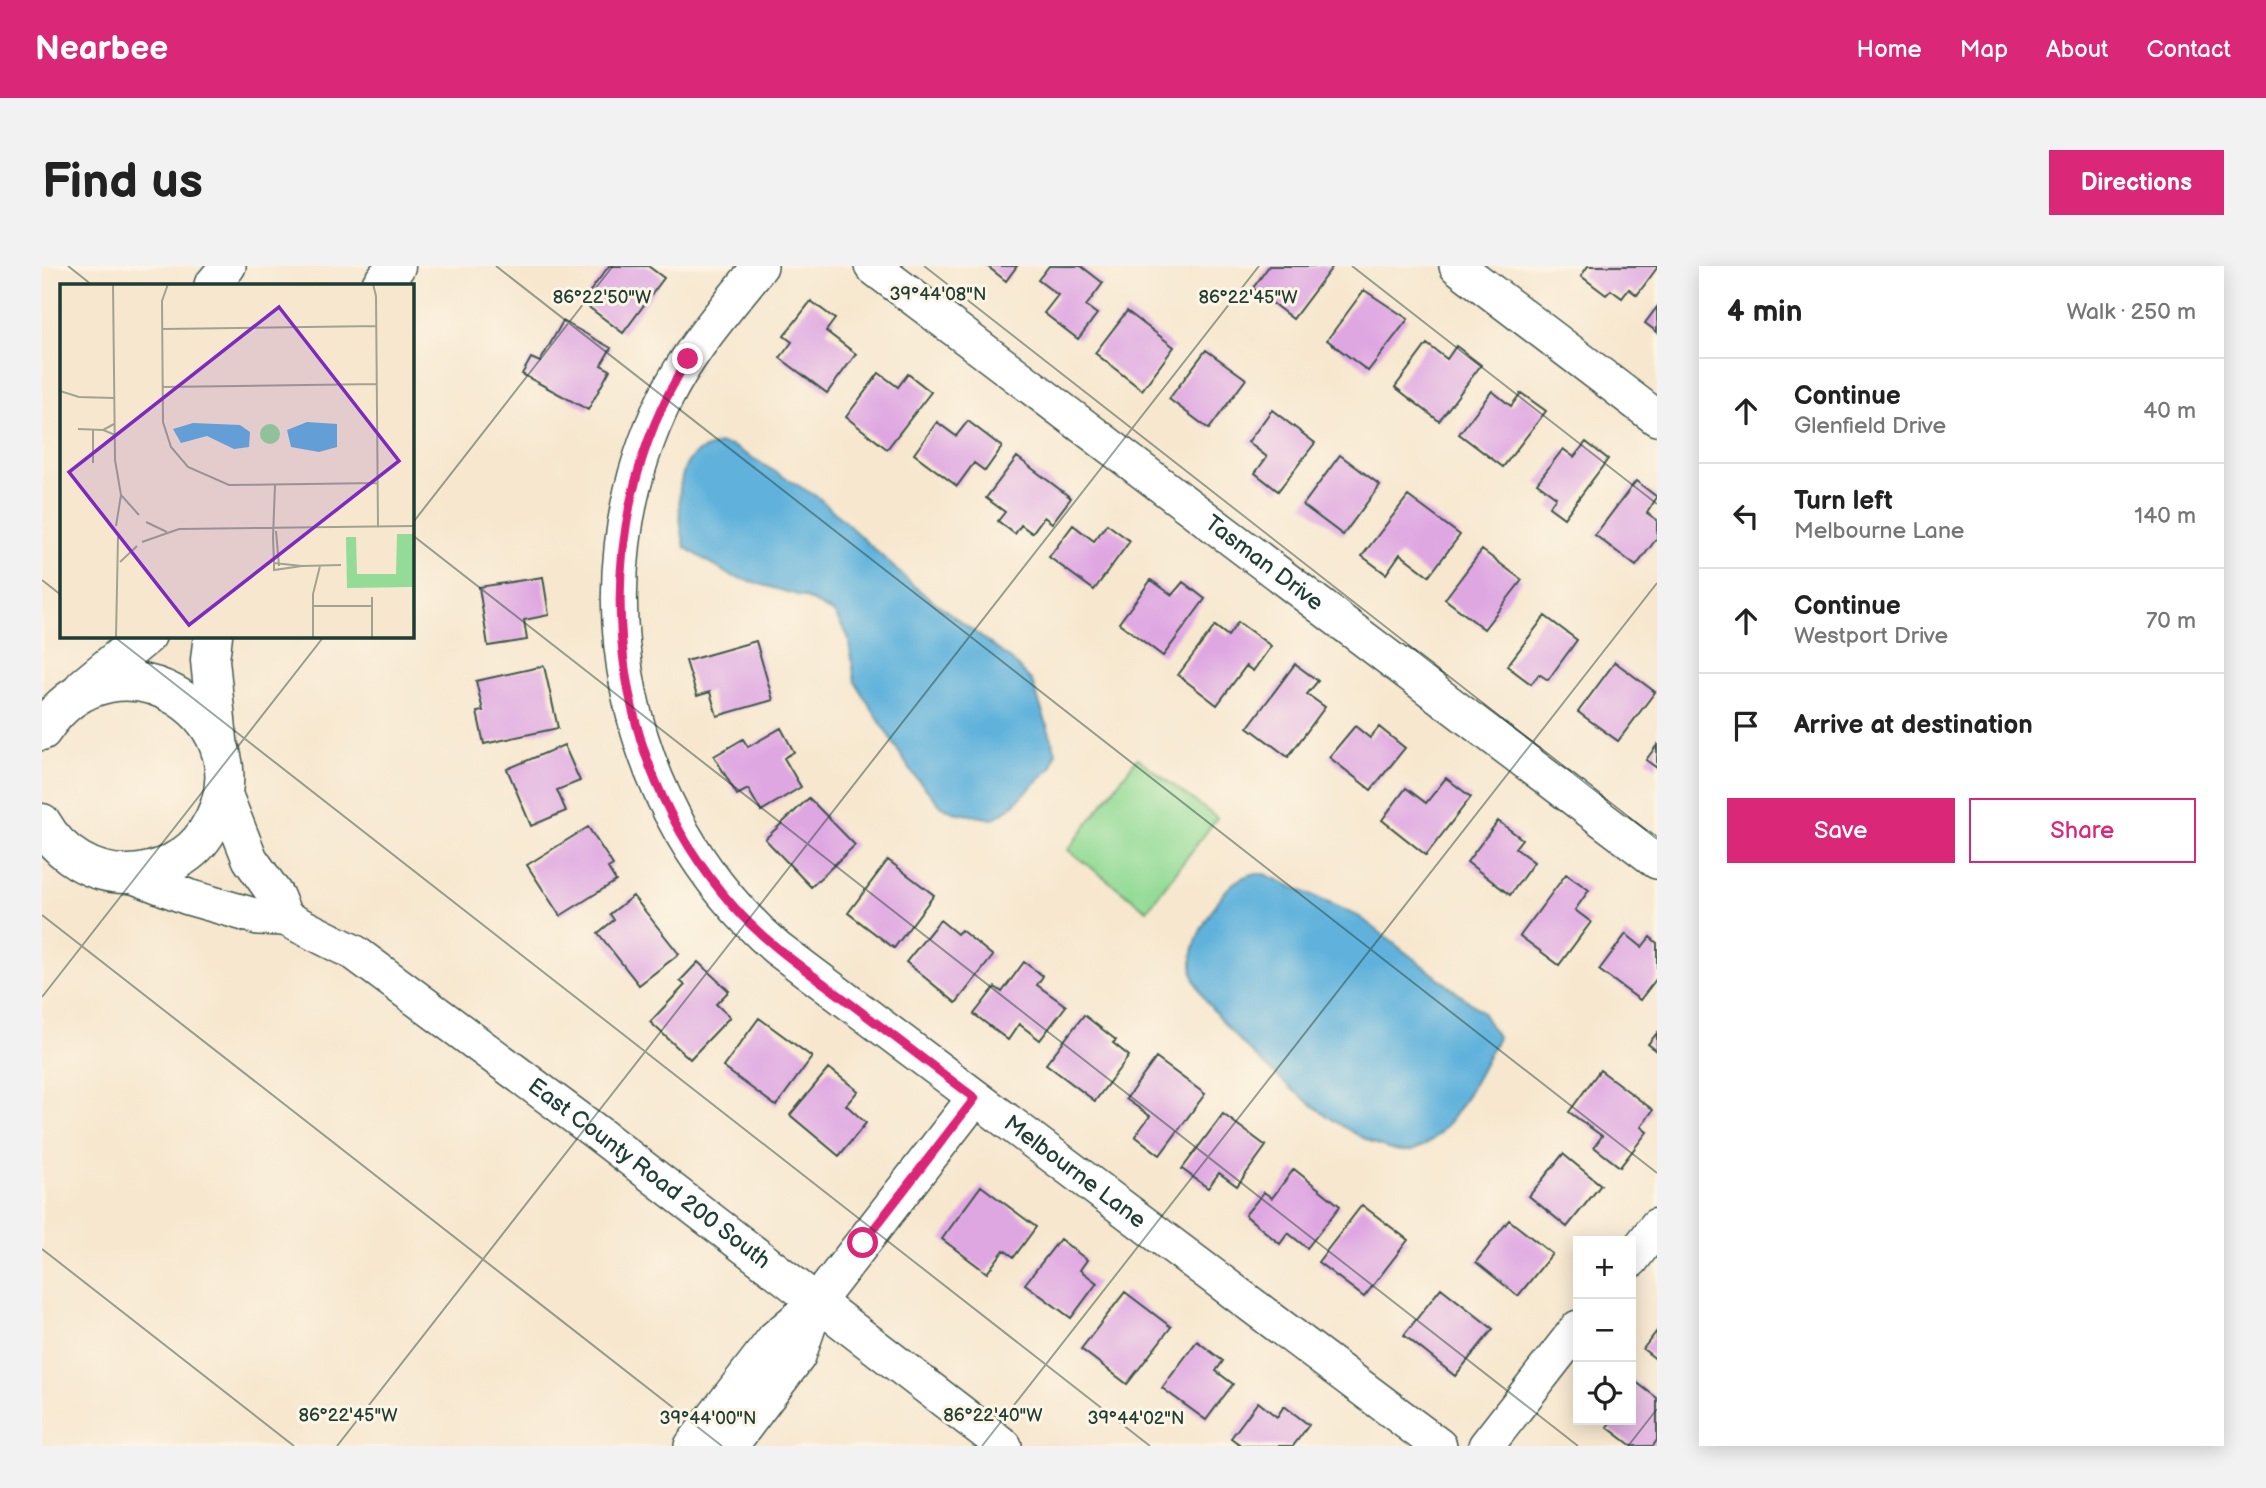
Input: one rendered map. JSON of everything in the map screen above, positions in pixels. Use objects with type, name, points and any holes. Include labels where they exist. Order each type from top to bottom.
[{"type":"main road","points":[[382,284],[396,266]]},
{"type":"main road","points":[[42,731],[55,712],[68,700],[145,637]]},
{"type":"main road","points":[[42,872],[118,873],[166,866],[186,855],[202,840],[214,821],[223,791],[223,763],[210,660],[213,637]]},
{"type":"main road","points":[[68,700],[104,683],[130,681],[162,687],[191,705],[206,721],[219,746]]},
{"type":"main road","points":[[42,823],[54,842],[74,859],[118,873]]},
{"type":"street","points":[[213,284],[228,266]]},
{"type":"street","name":"Melbourne Lane","points":[[760,266],[702,339],[675,380],[642,458],[625,530],[619,607],[633,718],[652,773],[684,839],[712,881],[741,915],[777,948],[1439,1446]]},
{"type":"street","name":"Tasman Drive","points":[[872,266],[1657,862]]},
{"type":"street","points":[[1457,266],[1657,418]]},
{"type":"street","points":[[223,791],[250,859],[276,896],[285,918]]},
{"type":"street","name":"East County Road 200 South","points":[[118,873],[258,917],[285,918],[355,953],[530,1082],[1004,1446]]},
{"type":"street","points":[[692,1446],[775,1338],[816,1303],[975,1098]]},
{"type":"street","points":[[1636,1253],[1657,1226]]},
{"type":"street","points":[[730,1446],[798,1356],[816,1303]]},
{"type":"street","points":[[1486,1446],[1573,1334]]},
{"type":"green space","points":[[1137,758],[1217,818],[1147,910],[1068,850]]},
{"type":"water","points":[[720,444],[732,446],[819,498],[915,587],[1009,658],[1032,681],[1056,752],[1052,767],[1010,808],[993,819],[953,812],[940,805],[912,773],[855,682],[848,636],[834,613],[804,597],[729,575],[685,547],[679,499],[683,474],[694,455]]},
{"type":"water","points":[[1252,874],[1264,874],[1360,917],[1481,1011],[1498,1038],[1463,1102],[1428,1143],[1414,1150],[1391,1149],[1360,1136],[1326,1115],[1290,1088],[1256,1057],[1205,999],[1192,968],[1195,943],[1223,893],[1238,880]]},
{"type":"building","points":[[609,266],[648,266],[664,278],[623,333],[582,302]]},
{"type":"building","points":[[987,266],[1017,266],[1006,281]]},
{"type":"building","points":[[1049,266],[1081,266],[1103,283],[1086,306],[1097,314],[1078,339],[1044,313],[1058,295],[1038,280]]},
{"type":"building","points":[[1269,266],[1333,266],[1293,319],[1253,288]]},
{"type":"building","points":[[1588,266],[1657,268],[1637,295],[1629,289],[1622,298],[1611,290],[1606,295],[1581,276]]},
{"type":"building","points":[[1364,290],[1408,319],[1368,371],[1327,340]]},
{"type":"building","points":[[811,301],[835,319],[826,331],[856,354],[827,393],[780,358],[792,342],[784,336]]},
{"type":"building","points":[[1657,307],[1657,332],[1645,323]]},
{"type":"building","points":[[1127,311],[1174,347],[1142,390],[1095,353]]},
{"type":"building","points":[[563,321],[611,348],[601,365],[610,370],[588,410],[522,374],[531,358],[540,362]]},
{"type":"building","points":[[1427,344],[1447,359],[1456,346],[1481,365],[1439,421],[1395,387]]},
{"type":"building","points":[[1206,350],[1246,379],[1209,429],[1169,399]]},
{"type":"building","points":[[879,373],[898,387],[908,374],[931,392],[887,449],[846,417]]},
{"type":"building","points":[[1492,391],[1511,406],[1521,393],[1546,411],[1503,467],[1459,434]]},
{"type":"building","points":[[1272,410],[1315,443],[1278,491],[1255,473],[1267,457],[1248,442]]},
{"type":"building","points":[[968,421],[1002,447],[985,471],[974,463],[957,486],[914,454],[937,422],[956,436]]},
{"type":"building","points":[[1586,442],[1608,459],[1564,518],[1549,507],[1556,497],[1537,483],[1563,449],[1574,457]]},
{"type":"building","points":[[1340,455],[1380,485],[1343,535],[1303,505]]},
{"type":"building","points":[[1017,457],[1071,498],[1052,523],[1044,517],[1032,533],[1021,525],[1015,534],[998,521],[1005,512],[986,498]]},
{"type":"building","points":[[1636,481],[1657,497],[1647,513],[1657,520],[1657,538],[1636,566],[1595,535]]},
{"type":"building","points":[[1408,496],[1460,535],[1429,576],[1400,554],[1386,574],[1362,556]]},
{"type":"building","points":[[1107,524],[1130,541],[1094,590],[1049,557],[1073,525],[1094,541]]},
{"type":"building","points":[[1482,550],[1522,580],[1484,629],[1445,599]]},
{"type":"building","points":[[543,577],[549,615],[524,620],[527,640],[488,646],[479,587]]},
{"type":"building","points":[[1151,580],[1172,595],[1183,582],[1205,599],[1163,656],[1119,623]]},
{"type":"building","points":[[1545,616],[1577,640],[1548,680],[1539,674],[1531,684],[1507,666]]},
{"type":"building","points":[[1238,622],[1271,646],[1253,671],[1246,666],[1217,705],[1178,675],[1215,626],[1228,636]]},
{"type":"building","points":[[756,641],[773,700],[717,716],[710,692],[697,696],[686,661]]},
{"type":"building","points":[[1615,662],[1655,692],[1618,741],[1578,712]]},
{"type":"building","points":[[1295,664],[1318,681],[1307,694],[1325,707],[1288,757],[1248,727]]},
{"type":"building","points":[[544,666],[558,728],[484,744],[477,712],[483,711],[476,681]]},
{"type":"building","points":[[1355,726],[1370,738],[1379,727],[1405,748],[1371,790],[1329,757]]},
{"type":"building","points":[[781,728],[794,752],[784,758],[801,787],[761,811],[748,789],[737,795],[714,756],[743,739],[748,747]]},
{"type":"building","points":[[564,745],[580,781],[557,790],[566,811],[531,826],[507,769]]},
{"type":"building","points":[[1657,745],[1657,768],[1646,760]]},
{"type":"building","points":[[1446,778],[1471,797],[1426,855],[1382,820],[1406,788],[1426,803]]},
{"type":"building","points":[[809,798],[855,845],[811,887],[765,839]]},
{"type":"building","points":[[1498,821],[1522,839],[1515,848],[1534,862],[1510,895],[1467,862]]},
{"type":"building","points":[[588,827],[613,865],[608,868],[616,881],[560,916],[527,865]]},
{"type":"building","points":[[888,860],[934,895],[894,948],[848,913]]},
{"type":"building","points":[[1566,874],[1589,890],[1575,910],[1591,922],[1559,965],[1520,936]]},
{"type":"building","points":[[633,896],[679,954],[639,985],[598,933],[614,920],[610,914]]},
{"type":"building","points":[[940,920],[957,934],[961,930],[993,956],[956,1003],[906,962]]},
{"type":"building","points":[[1626,934],[1642,947],[1650,937],[1657,943],[1657,978],[1640,1000],[1599,970]]},
{"type":"building","points":[[698,962],[729,991],[716,1004],[730,1017],[690,1059],[650,1022],[685,985],[680,981]]},
{"type":"building","points":[[1024,962],[1043,976],[1037,985],[1066,1006],[1040,1040],[1019,1024],[1008,1040],[974,1014],[995,987],[1002,992]]},
{"type":"building","points":[[1084,1015],[1116,1040],[1113,1043],[1129,1056],[1095,1101],[1046,1064]]},
{"type":"building","points":[[759,1018],[812,1057],[776,1106],[723,1067]]},
{"type":"building","points":[[1657,1033],[1657,1051],[1648,1044]]},
{"type":"building","points":[[1156,1058],[1205,1094],[1160,1155],[1135,1136],[1150,1116],[1126,1099]]},
{"type":"building","points":[[829,1068],[858,1091],[846,1105],[866,1123],[839,1156],[790,1115]]},
{"type":"building","points":[[1600,1070],[1653,1110],[1641,1127],[1647,1132],[1620,1167],[1594,1147],[1602,1136],[1569,1112]]},
{"type":"building","points":[[1223,1114],[1266,1146],[1237,1186],[1219,1173],[1208,1188],[1182,1169]]},
{"type":"building","points":[[1563,1154],[1601,1185],[1567,1227],[1529,1196]]},
{"type":"building","points":[[1294,1169],[1340,1206],[1307,1248],[1288,1233],[1280,1244],[1245,1215],[1264,1192],[1272,1198]]},
{"type":"building","points":[[981,1186],[1036,1227],[1014,1257],[1004,1250],[987,1273],[942,1239]]},
{"type":"building","points":[[1362,1205],[1408,1240],[1364,1297],[1318,1262]]},
{"type":"building","points":[[1509,1220],[1552,1254],[1518,1296],[1476,1262]]},
{"type":"building","points":[[1060,1239],[1087,1260],[1080,1270],[1097,1283],[1071,1318],[1025,1284]]},
{"type":"building","points":[[1441,1288],[1493,1329],[1455,1376],[1404,1335]]},
{"type":"building","points":[[1125,1292],[1171,1327],[1127,1384],[1081,1349]]},
{"type":"building","points":[[1657,1331],[1657,1360],[1643,1349]]},
{"type":"building","points":[[1197,1341],[1223,1361],[1216,1371],[1233,1384],[1206,1420],[1162,1388]]},
{"type":"building","points":[[1636,1382],[1657,1398],[1657,1440],[1653,1446],[1632,1446],[1607,1427],[1636,1425]]},
{"type":"building","points":[[1258,1402],[1277,1417],[1284,1406],[1309,1425],[1293,1446],[1242,1446],[1231,1438]]},
{"type":"route","points":[[688,359],[664,401],[651,432],[625,530],[619,607],[628,691],[640,743],[669,812],[684,839],[734,908],[777,948],[975,1098],[863,1243]]}]
